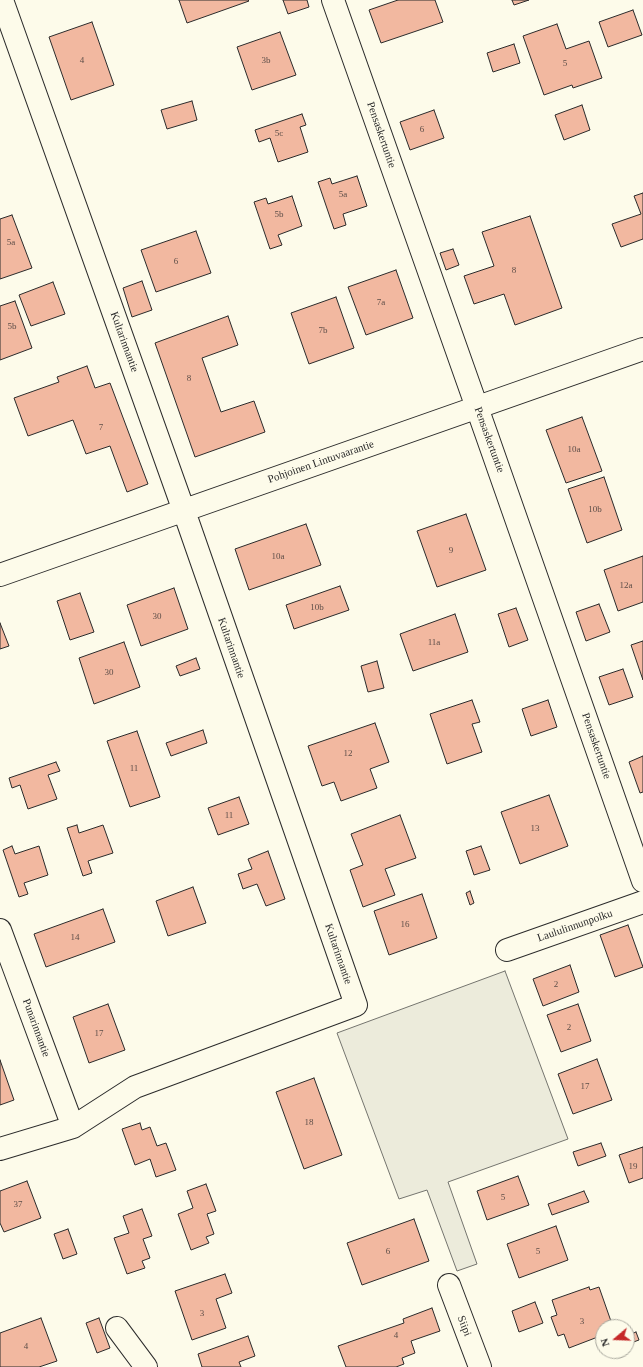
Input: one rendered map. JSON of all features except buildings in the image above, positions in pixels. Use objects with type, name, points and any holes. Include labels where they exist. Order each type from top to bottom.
[{"type":"street","name":"Kultarinnantie","points":[[2,0],[184,511],[356,1005],[135,1087],[73,1127]]},
{"type":"street","name":"Pensaskertuntie","points":[[333,0],[643,881]]},
{"type":"street","name":"Pohjoinen Lintuvaarantie","points":[[0,575],[643,349]]},
{"type":"street","name":"Laululinnunpolku","points":[[507,950],[643,902]]},
{"type":"street","name":"Punarinnantie","points":[[0,930],[73,1127]]},
{"type":"street","points":[[0,1149],[73,1127]]},
{"type":"street","name":"Siipi","points":[[449,1285],[480,1367]]},
{"type":"street","points":[[117,1328],[146,1367]]},
{"type":"shaded area","points":[[505,971],[568,1139],[448,1182],[477,1264],[457,1271],[427,1190],[399,1199],[337,1033]]}]
